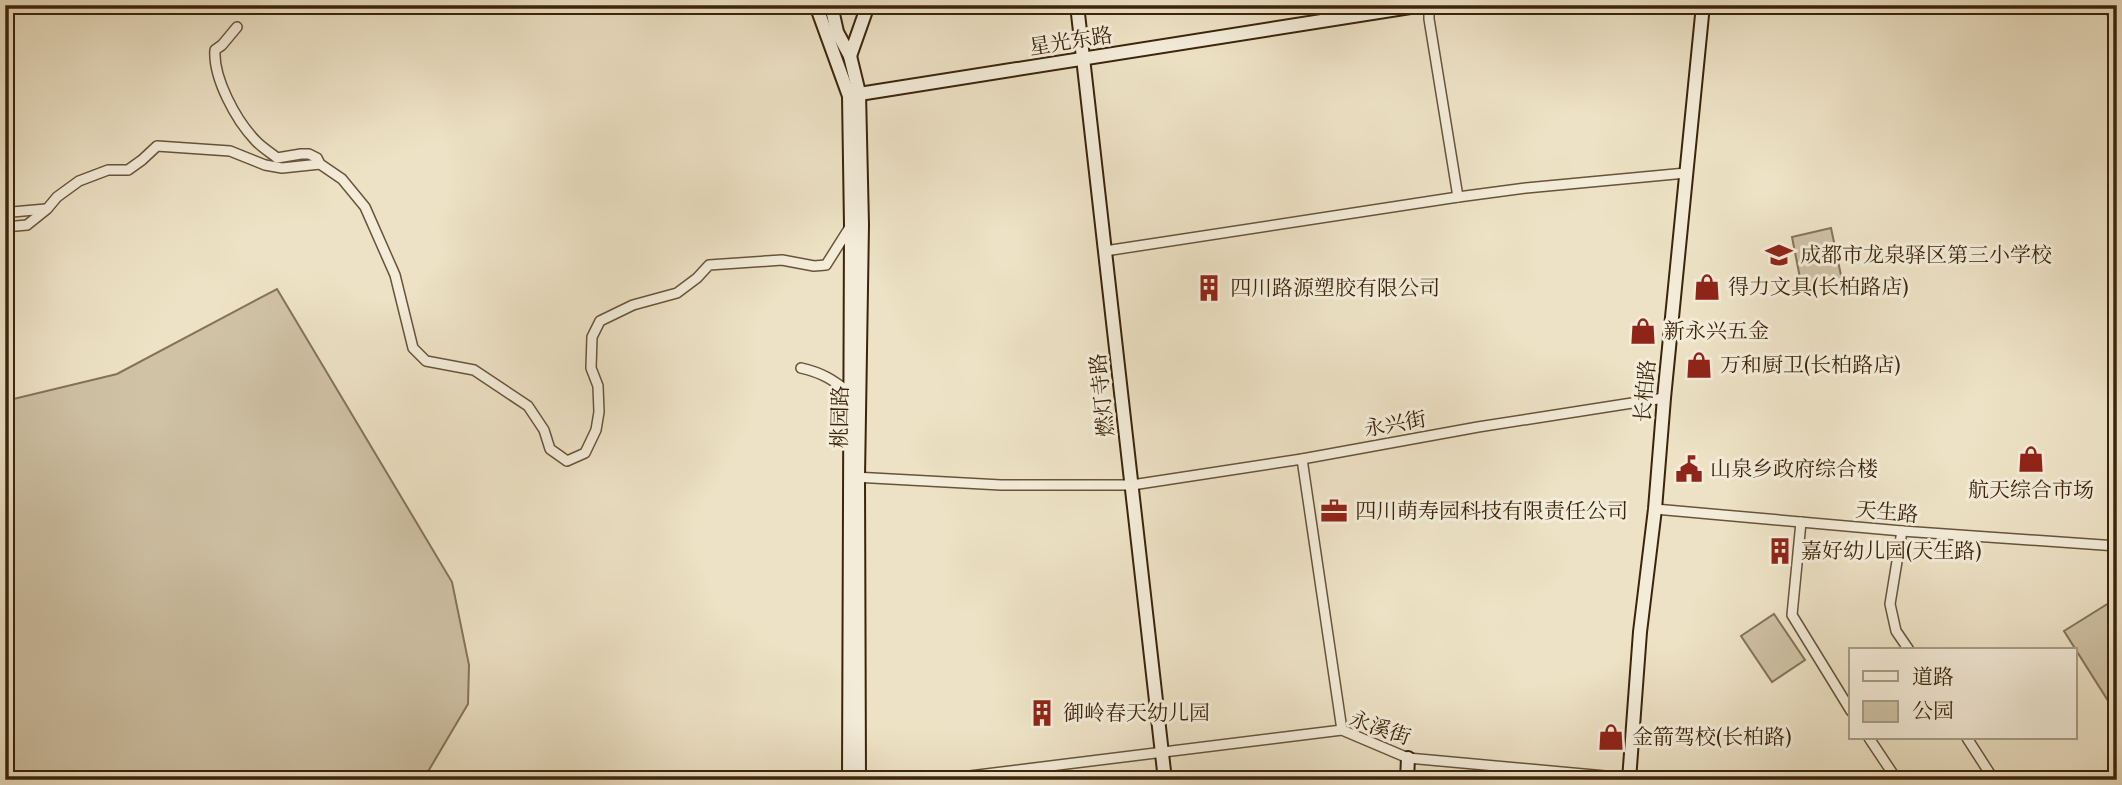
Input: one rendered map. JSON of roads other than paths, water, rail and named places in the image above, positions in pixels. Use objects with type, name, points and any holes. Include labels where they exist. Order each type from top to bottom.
[{"type":"main road","points":[[816,5],[853,90],[850,393],[854,477],[849,780]]},
{"type":"main road","name":"桃园路","points":[[831,5],[837,32],[850,56],[862,239],[854,477],[859,780]]},
{"type":"main road","points":[[850,56],[869,5]]},
{"type":"main road","name":"燃灯寺路","points":[[1077,5],[1165,780]]},
{"type":"main road","name":"星光东路","points":[[853,90],[1083,54],[1363,5]]},
{"type":"main road","name":"星光东路","points":[[1335,11],[1423,5]]},
{"type":"main road","name":"长柏路","points":[[1629,779],[1640,632],[1655,509],[1703,5]]},
{"type":"main road","points":[[2113,5],[2117,28]]},
{"type":"main road","points":[[1407,780],[1408,758]]},
{"type":"street","points":[[1429,5],[1458,197]]},
{"type":"street","points":[[237,27],[215,50],[214,59],[218,79],[237,117],[256,142],[277,158],[301,153],[317,158],[320,164],[342,179],[365,207],[395,275],[412,348],[426,361],[474,370],[528,407],[544,430],[550,449],[567,461],[585,453],[596,430],[599,412],[598,386],[591,368],[591,358],[592,337],[600,321],[633,305],[677,293],[709,265],[782,260],[814,266],[826,265],[851,226]]},
{"type":"street","points":[[5,227],[27,225],[79,181],[108,170],[128,170],[157,146],[230,151],[265,165],[282,168],[320,164]]},
{"type":"street","points":[[1105,251],[1458,197],[1686,173]]},
{"type":"street","points":[[5,202],[12,212],[47,209]]},
{"type":"street","points":[[801,368],[830,377],[850,393]]},
{"type":"street","name":"永兴街","points":[[854,477],[1001,485],[1132,485],[1664,398]]},
{"type":"street","points":[[1302,459],[1342,730]]},
{"type":"street","name":"天生路","points":[[1655,509],[1902,531],[2117,546]]},
{"type":"street","points":[[1801,522],[1792,615],[1849,708]]},
{"type":"street","points":[[1902,531],[1890,604],[1896,631],[1908,648]]},
{"type":"street","name":"永溪街","points":[[937,780],[1342,730],[1408,758],[1649,780]]},
{"type":"street","points":[[1870,740],[1897,780]]},
{"type":"street","points":[[1968,740],[1994,780]]},
{"type":"place","name":"成都市龙泉驿区第三小学校","points":[[1779,255]]},
{"type":"place","name":"得力文具(长柏路店)","points":[[1707,287]]},
{"type":"place","name":"四川路源塑胶有限公司","points":[[1209,288]]},
{"type":"place","name":"新永兴五金","points":[[1643,331]]},
{"type":"place","name":"万和厨卫(长柏路店)","points":[[1699,365]]},
{"type":"place","name":"航天综合市场","points":[[2031,459]]},
{"type":"place","name":"山泉乡政府综合楼","points":[[1689,469]]},
{"type":"place","name":"四川萌寿园科技有限责任公司","points":[[1334,511]]},
{"type":"place","name":"嘉好幼儿园(天生路)","points":[[1780,551]]},
{"type":"place","name":"御岭春天幼儿园","points":[[1042,713]]},
{"type":"place","name":"金箭驾校(长柏路)","points":[[1611,737]]}]
